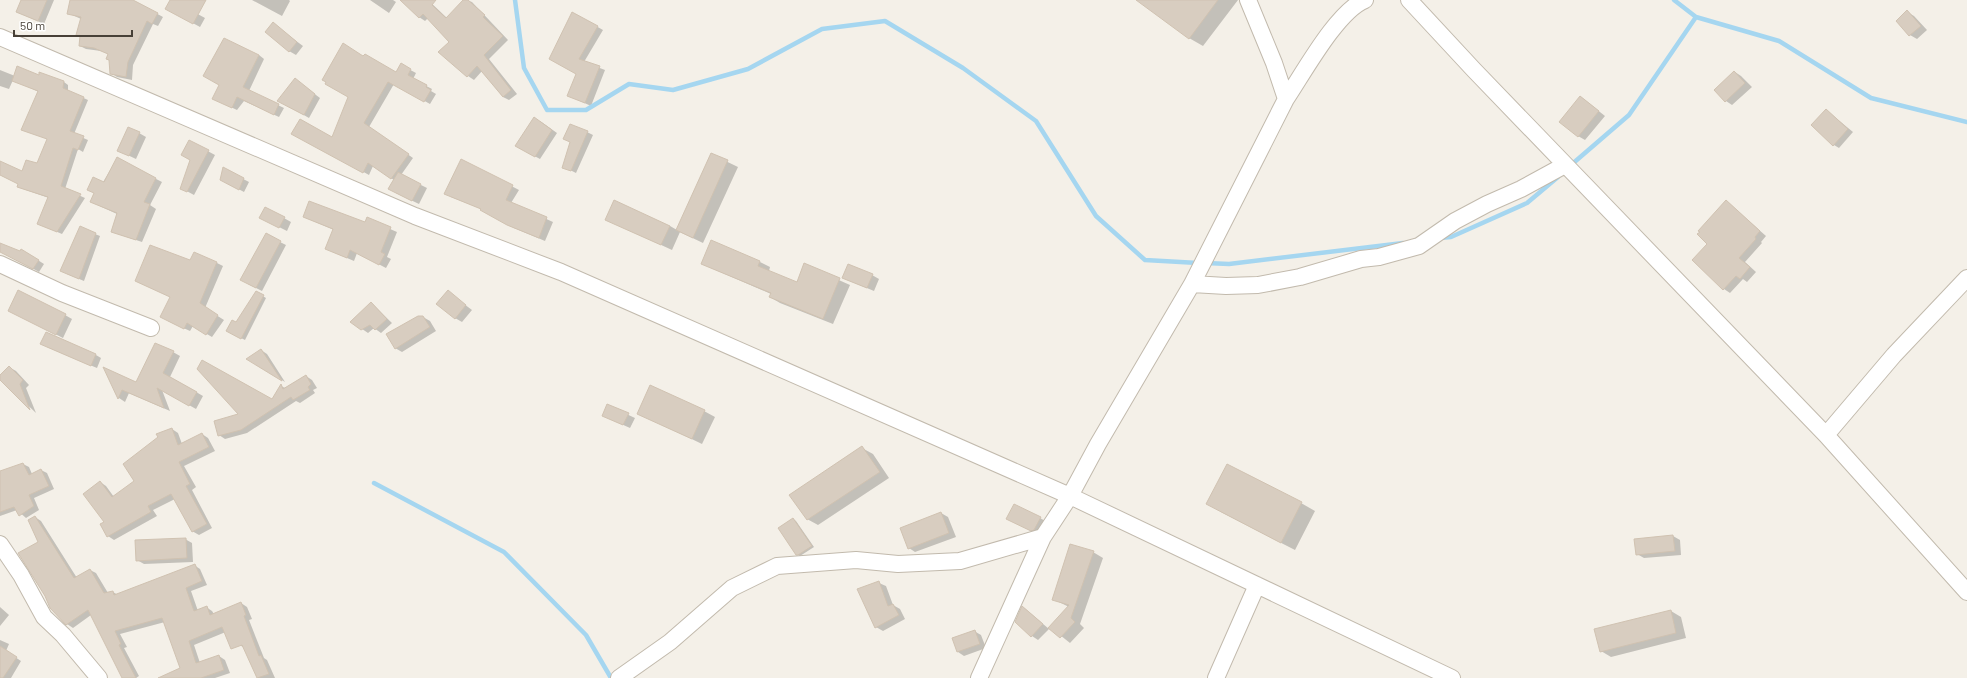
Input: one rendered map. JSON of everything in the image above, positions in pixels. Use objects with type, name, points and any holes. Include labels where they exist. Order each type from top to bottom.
[{"type":"street","points":[[1248,0],[1274,63],[1286,99]]},
{"type":"street","points":[[978,678],[1043,538],[1070,496],[1122,403],[1192,284],[1286,99],[1338,23],[1364,0]]},
{"type":"street","points":[[1409,0],[1565,165],[1826,435],[1967,592]]},
{"type":"street","points":[[0,37],[415,216],[561,272],[1070,496],[1452,678]]},
{"type":"street","points":[[1192,284],[1226,286],[1258,285],[1300,277],[1360,259],[1379,257],[1420,246],[1455,221],[1486,204],[1521,190],[1565,165]]},
{"type":"street","points":[[0,264],[62,293],[151,328]]},
{"type":"street","points":[[1826,435],[1894,355],[1967,278]]},
{"type":"street","points":[[619,678],[670,642],[732,588],[777,566],[856,560],[898,564],[960,560],[1043,538]]},
{"type":"street","points":[[0,544],[21,575],[44,617],[63,635],[99,678]]},
{"type":"street","points":[[1216,678],[1257,585]]},
{"type":"building","points":[[21,0],[47,0],[38,21],[16,12]]},
{"type":"building","points":[[70,0],[133,0],[158,13],[152,24],[147,21],[128,62],[126,77],[110,74],[109,60],[106,59],[108,54],[94,48],[79,46],[80,36],[76,35],[81,17],[67,14]]},
{"type":"building","points":[[170,0],[206,0],[193,24],[165,9]]},
{"type":"building","points":[[400,0],[436,0],[432,5],[446,18],[463,0],[468,0],[485,15],[483,17],[503,36],[484,55],[511,90],[503,97],[477,66],[467,77],[438,52],[449,42],[423,14],[419,18]]},
{"type":"building","points":[[1136,0],[1218,0],[1189,39]]},
{"type":"building","points":[[1907,10],[1921,26],[1909,36],[1896,21]]},
{"type":"building","points":[[572,12],[598,26],[579,59],[600,66],[585,103],[567,96],[576,74],[549,59]]},
{"type":"building","points":[[273,22],[297,42],[289,52],[265,32]]},
{"type":"building","points":[[224,38],[259,55],[243,87],[279,104],[274,115],[237,97],[232,108],[212,99],[219,85],[203,76]]},
{"type":"building","points":[[343,43],[363,56],[365,54],[396,72],[401,63],[411,69],[408,75],[427,85],[426,87],[431,90],[424,102],[388,82],[364,123],[409,154],[391,179],[368,163],[363,173],[291,134],[300,119],[332,137],[348,97],[325,84],[326,82],[322,80]]},
{"type":"building","points":[[17,66],[39,75],[39,72],[64,81],[63,88],[84,97],[70,131],[84,136],[78,150],[73,148],[61,186],[81,194],[57,232],[37,224],[48,197],[17,187],[18,184],[0,175],[0,161],[22,171],[26,160],[37,163],[47,139],[21,130],[38,91],[12,81]]},
{"type":"building","points":[[1734,71],[1745,83],[1725,102],[1714,90]]},
{"type":"building","points":[[295,78],[315,94],[304,115],[277,101]]},
{"type":"building","points":[[1580,96],[1599,111],[1578,137],[1559,122]]},
{"type":"building","points":[[1826,109],[1848,129],[1833,146],[1811,125]]},
{"type":"building","points":[[534,117],[552,130],[535,157],[515,146]]},
{"type":"building","points":[[570,124],[588,131],[571,171],[562,168],[570,142],[563,139]]},
{"type":"building","points":[[128,127],[140,132],[129,156],[117,151]]},
{"type":"building","points":[[189,140],[209,150],[187,192],[180,189],[190,160],[181,155]]},
{"type":"building","points":[[711,153],[728,160],[693,238],[676,230]]},
{"type":"building","points":[[117,157],[156,178],[144,202],[150,204],[136,240],[111,232],[117,213],[90,202],[94,193],[87,190],[93,177],[104,182]]},
{"type":"building","points":[[461,159],[513,185],[506,200],[547,217],[539,238],[507,225],[480,210],[481,209],[444,194]]},
{"type":"building","points":[[223,167],[244,178],[239,190],[220,180]]},
{"type":"building","points":[[398,172],[421,184],[412,201],[388,189]]},
{"type":"building","points":[[614,200],[670,226],[661,245],[605,220]]},
{"type":"building","points":[[1726,200],[1760,231],[1755,237],[1756,239],[1739,258],[1750,267],[1740,279],[1736,276],[1723,290],[1692,260],[1707,244],[1697,234],[1700,232],[1698,231]]},
{"type":"building","points":[[309,201],[365,222],[367,217],[391,227],[381,252],[385,254],[379,265],[350,250],[347,258],[325,249],[333,229],[303,217]]},
{"type":"building","points":[[265,207],[285,217],[279,228],[259,218]]},
{"type":"building","points":[[80,226],[96,233],[79,279],[60,271]]},
{"type":"building","points":[[266,233],[281,241],[256,288],[240,280]]},
{"type":"building","points":[[711,240],[760,261],[758,266],[797,282],[804,263],[840,278],[823,319],[769,297],[771,293],[701,264]]},
{"type":"building","points":[[0,243],[20,251],[21,249],[39,260],[33,269],[0,252]]},
{"type":"building","points":[[150,245],[190,260],[194,252],[217,262],[200,303],[218,315],[206,335],[187,323],[184,329],[160,317],[170,297],[135,281]]},
{"type":"building","points":[[848,264],[873,274],[867,288],[842,278]]},
{"type":"building","points":[[18,290],[66,314],[56,335],[8,311]]},
{"type":"building","points":[[448,290],[466,305],[455,319],[436,304]]},
{"type":"building","points":[[256,291],[264,295],[241,339],[226,331],[232,320],[236,322]]},
{"type":"building","points":[[371,302],[387,319],[375,330],[370,325],[361,330],[350,322]]},
{"type":"building","points":[[418,316],[423,316],[430,327],[395,349],[386,334]]},
{"type":"building","points":[[46,332],[96,354],[91,366],[40,344]]},
{"type":"building","points":[[155,343],[174,351],[163,373],[197,392],[189,406],[157,388],[164,408],[122,390],[118,399],[103,367],[136,382]]},
{"type":"building","points":[[261,349],[282,381],[246,359]]},
{"type":"building","points":[[202,360],[272,399],[281,384],[283,389],[306,375],[311,384],[308,387],[310,390],[293,400],[291,397],[241,430],[218,436],[214,421],[238,414],[197,369]]},
{"type":"building","points":[[9,366],[23,380],[20,384],[30,410],[0,380],[0,375]]},
{"type":"building","points":[[650,385],[705,410],[692,439],[637,414]]},
{"type":"building","points":[[607,404],[629,413],[623,425],[602,416]]},
{"type":"building","points":[[172,428],[178,445],[202,433],[209,447],[179,462],[190,484],[186,486],[207,524],[192,532],[171,494],[148,506],[151,512],[107,537],[100,524],[104,522],[83,494],[100,481],[112,497],[134,481],[123,464],[158,437],[156,434]]},
{"type":"building","points":[[862,446],[880,472],[807,520],[789,495]]},
{"type":"building","points":[[23,463],[29,475],[41,469],[49,486],[29,495],[34,506],[19,516],[14,507],[0,512],[0,471]]},
{"type":"building","points":[[1227,464],[1302,502],[1281,543],[1206,504]]},
{"type":"building","points":[[1014,504],[1041,517],[1034,530],[1031,531],[1006,519]]},
{"type":"building","points":[[941,512],[949,533],[908,549],[900,528]]},
{"type":"building","points":[[35,516],[74,578],[90,569],[104,593],[113,591],[114,595],[195,564],[202,581],[186,588],[194,611],[207,606],[210,615],[241,602],[246,615],[244,616],[259,656],[261,655],[269,674],[257,678],[242,645],[231,649],[222,627],[189,641],[196,663],[219,655],[224,670],[201,678],[158,678],[180,668],[162,618],[115,631],[121,644],[119,645],[136,678],[122,678],[88,610],[66,625],[50,608],[45,596],[18,553],[38,542],[28,520]]},
{"type":"building","points":[[793,518],[812,546],[798,555],[796,555],[778,528]]},
{"type":"building","points":[[1673,535],[1675,551],[1636,555],[1634,539]]},
{"type":"building","points":[[186,538],[187,558],[136,561],[135,540]]},
{"type":"building","points":[[1070,544],[1094,551],[1071,618],[1075,622],[1060,638],[1048,628],[1069,605],[1052,600]]},
{"type":"building","points":[[879,581],[888,606],[893,604],[899,615],[875,628],[857,589]]},
{"type":"building","points":[[1022,606],[1043,624],[1031,637],[1015,622]]},
{"type":"building","points":[[1671,610],[1676,633],[1600,652],[1594,629]]},
{"type":"building","points":[[975,630],[980,644],[957,652],[952,638]]},
{"type":"building","points":[[0,646],[17,657],[3,678],[0,678]]},
{"type":"waterway","points":[[515,0],[524,68],[547,110],[586,110],[629,84],[673,90],[748,69],[822,29],[885,21],[963,68],[1036,121],[1096,216],[1145,260],[1198,263]]},
{"type":"waterway","points":[[1674,0],[1696,17],[1779,41],[1871,98],[1967,122]]},
{"type":"waterway","points":[[1571,165],[1629,115],[1696,17]]},
{"type":"waterway","points":[[1440,238],[1451,237],[1527,203],[1558,177]]},
{"type":"waterway","points":[[1206,263],[1229,264],[1403,243]]},
{"type":"waterway","points":[[374,483],[504,552],[586,635],[611,678]]}]
